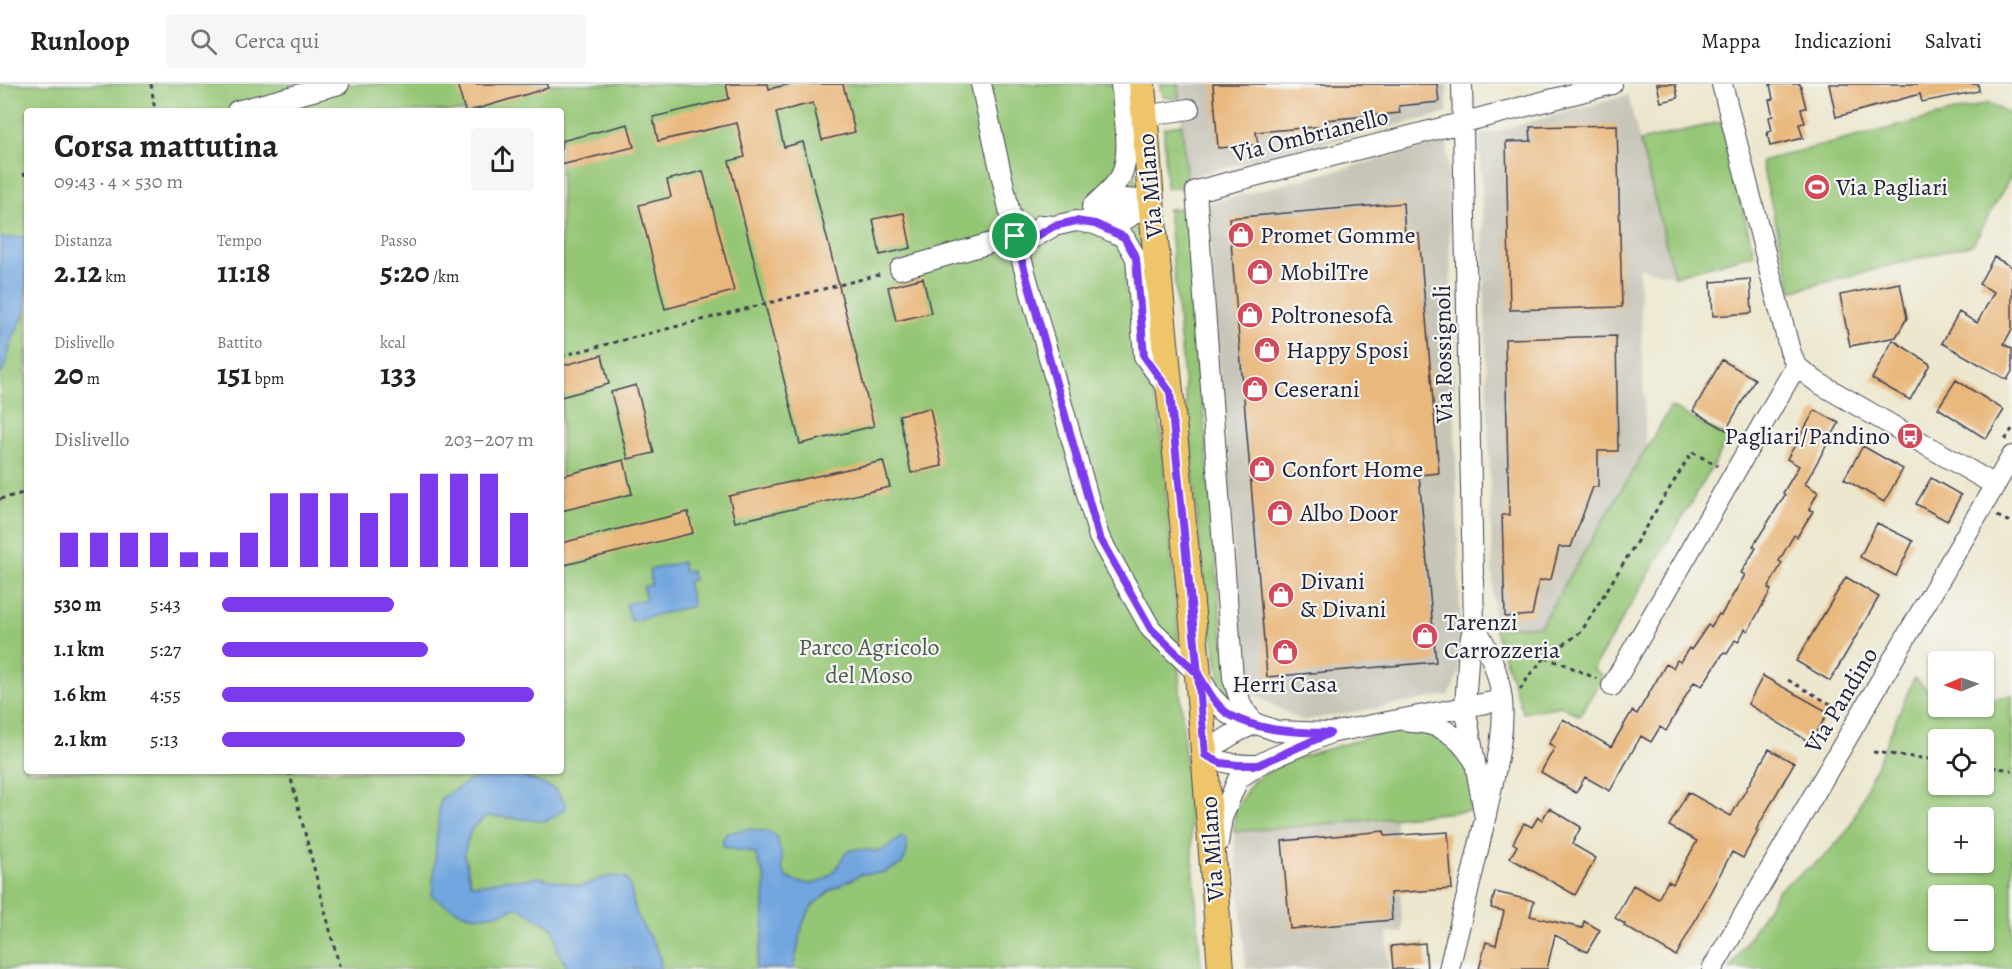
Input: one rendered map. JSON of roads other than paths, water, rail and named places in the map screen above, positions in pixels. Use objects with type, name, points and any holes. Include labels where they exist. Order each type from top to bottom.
[{"type":"main road","name":"Via Milano","points":[[1142,84],[1151,201],[1198,674],[1221,969]]},
{"type":"street","points":[[248,108],[339,84]]},
{"type":"street","name":"Via Rossignoli","points":[[981,84],[1015,236],[1099,537],[1151,629],[1198,674],[1211,696],[1228,714],[1277,731],[1330,733],[1465,706]]},
{"type":"street","points":[[1088,217],[1120,178],[1125,165],[1126,148],[1121,84]]},
{"type":"street","name":"Via Rossignoli","points":[[1462,84],[1474,624],[1469,646],[1465,706],[1485,818]]},
{"type":"street","name":"Via Ombrianello","points":[[1255,724],[1242,707],[1233,678],[1196,190],[1612,84]]},
{"type":"street","points":[[1722,84],[1790,351],[1796,366],[1817,382],[1995,485]]},
{"type":"street","points":[[1144,116],[1189,108]]},
{"type":"street","points":[[900,269],[1015,236],[1031,224],[1054,226],[1088,217],[1128,218],[1151,201]]},
{"type":"street","points":[[1088,217],[1124,237],[1136,258],[1144,356],[1170,392]]},
{"type":"street","points":[[1612,686],[1796,366]]},
{"type":"street","name":"Via Pandino","points":[[1712,969],[2012,456]]},
{"type":"street","name":"Via Rossignoli","points":[[1449,969],[1499,754],[1502,722],[1502,700],[1494,661],[1474,624]]},
{"type":"street","points":[[1465,706],[1502,700]]},
{"type":"street","name":"Via Rossignoli","points":[[1388,722],[1419,722],[1447,730],[1463,743],[1477,764]]},
{"type":"street","points":[[1205,755],[1220,740],[1255,724]]},
{"type":"street","name":"Via Rossignoli","points":[[1214,871],[1222,818],[1238,779],[1258,765],[1330,733]]},
{"type":"street","name":"Via Rossignoli","points":[[1205,755],[1221,763],[1258,765]]},
{"type":"water","points":[[24,237],[24,314],[0,375],[0,238]]},
{"type":"water","points":[[682,562],[684,572],[691,570],[693,580],[687,582],[693,606],[631,621],[626,604],[646,599],[643,587],[652,584],[649,570]]},
{"type":"water","points":[[480,774],[518,774],[555,789],[567,807],[547,821],[487,816],[471,829],[464,854],[471,884],[537,877],[581,886],[606,877],[619,876],[627,879],[639,920],[655,946],[661,969],[568,969],[557,950],[554,929],[518,907],[494,914],[474,915],[452,908],[432,896],[440,799]]},
{"type":"water","points":[[750,829],[770,832],[777,837],[782,857],[782,869],[787,878],[803,883],[816,883],[828,876],[845,854],[851,850],[878,851],[903,837],[907,839],[907,852],[902,864],[883,873],[862,874],[831,890],[812,906],[803,923],[793,969],[755,969],[763,936],[765,879],[755,853],[723,846],[723,839],[727,833]]},
{"type":"place","name":"Via Pagliari","points":[[1817,187]]},
{"type":"place","name":"Promet Gomme","points":[[1241,235]]},
{"type":"place","name":"MobilTre","points":[[1260,272]]},
{"type":"place","name":"Poltronesofà","points":[[1250,315]]},
{"type":"place","name":"Happy Sposi","points":[[1267,350]]},
{"type":"place","name":"Ceserani","points":[[1255,389]]},
{"type":"place","name":"Pagliari/Pandino","points":[[1910,436]]},
{"type":"place","name":"Confort Home","points":[[1262,469]]},
{"type":"place","name":"Albo Door","points":[[1280,513]]},
{"type":"place","name":"Divani & Divani","points":[[1281,595]]},
{"type":"place","name":"Tarenzi Carrozzeria","points":[[1425,636]]},
{"type":"place","name":"Herri Casa","points":[[1285,652]]},
{"type":"park label","name":"Parco Agricolo del Moso","points":[[869,661]]}]
